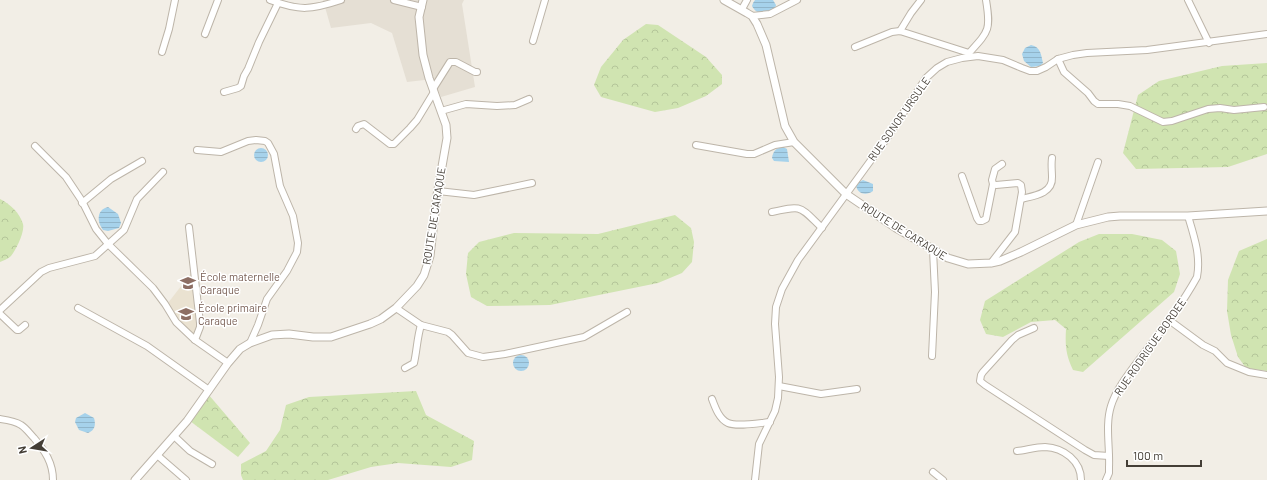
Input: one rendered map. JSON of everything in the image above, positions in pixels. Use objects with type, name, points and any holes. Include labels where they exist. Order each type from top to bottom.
[{"type":"street","points":[[162,52],[169,29],[175,0]]},
{"type":"street","points":[[205,34],[218,0]]},
{"type":"street","points":[[270,0],[304,9],[322,6],[340,0]]},
{"type":"street","points":[[394,0],[422,4]]},
{"type":"street","points":[[533,41],[545,0]]},
{"type":"street","name":"ROUTE DE CARAQUE","points":[[724,0],[752,16],[761,31],[766,45],[784,121],[794,142],[846,194],[896,228],[933,250],[956,261],[968,264],[991,263],[1021,252],[1076,225],[1097,219],[1120,216],[1188,216],[1267,211]]},
{"type":"street","points":[[742,9],[747,0]]},
{"type":"street","points":[[752,16],[770,14],[797,0]]},
{"type":"street","points":[[900,31],[911,13],[922,0]]},
{"type":"street","points":[[855,47],[892,32],[900,31],[970,55],[988,28],[989,19],[986,0]]},
{"type":"street","points":[[1188,0],[1209,43]]},
{"type":"street","points":[[224,92],[241,86],[259,42],[278,3]]},
{"type":"street","name":"ROUTE DE CARAQUE","points":[[135,480],[187,421],[236,352],[250,343],[272,335],[289,334],[321,337],[340,335],[381,320],[396,308],[417,286],[424,275],[430,256],[438,191],[447,138],[446,125],[423,54],[419,26],[419,17],[422,4]]},
{"type":"street","name":"RUE SONOR URSULE","points":[[755,480],[759,444],[777,405],[779,386],[775,324],[778,298],[785,282],[794,266],[885,141],[926,78],[936,68],[948,62],[970,55],[1003,60],[1030,71],[1037,71],[1058,59],[1073,55],[1147,50],[1209,43],[1267,34]]},
{"type":"street","points":[[1058,59],[1064,72],[1098,104],[1118,104],[1130,106],[1163,122],[1172,121],[1208,109],[1220,108],[1234,110],[1264,107]]},
{"type":"street","points":[[356,129],[358,126],[364,124],[390,144],[394,144],[418,120],[452,61],[477,72]]},
{"type":"street","points":[[441,111],[466,104],[497,106],[515,105],[529,99]]},
{"type":"street","points":[[197,150],[221,152],[248,141],[262,140],[268,143],[274,154],[282,191],[294,216],[298,243],[297,252],[287,271],[266,299],[258,325],[250,343]]},
{"type":"street","points":[[696,145],[754,154],[775,145],[794,142]]},
{"type":"street","points":[[35,146],[66,177],[96,229],[108,244],[153,288],[176,322],[194,340],[228,363]]},
{"type":"street","points":[[1021,199],[1039,195],[1049,188],[1052,179],[1052,158]]},
{"type":"street","points":[[82,203],[111,179],[142,161]]},
{"type":"street","points":[[1076,225],[1098,162]]},
{"type":"street","points":[[962,176],[965,180],[968,194],[975,212],[979,221],[982,222],[986,219],[995,169],[1002,164]]},
{"type":"street","points":[[0,310],[41,272],[49,268],[95,256],[124,230],[137,199],[163,172]]},
{"type":"street","points":[[438,191],[474,195],[532,183]]},
{"type":"street","points":[[991,263],[1015,232],[1023,188],[1022,185],[1018,183],[993,184]]},
{"type":"street","points":[[772,212],[794,207],[800,208],[822,228]]},
{"type":"street","name":"RUE RODRIGUE BORDEE","points":[[1106,480],[1109,473],[1108,419],[1111,405],[1130,373],[1169,320],[1197,277],[1198,255],[1188,216]]},
{"type":"street","points":[[189,227],[200,323],[200,327],[194,340]]},
{"type":"street","points":[[932,356],[935,292],[933,250]]},
{"type":"street","points":[[78,308],[147,346],[209,390]]},
{"type":"street","points":[[396,308],[421,325],[448,332],[468,353],[483,357],[505,354],[584,337],[627,312]]},
{"type":"street","points":[[0,314],[17,330],[26,325]]},
{"type":"street","points":[[1169,320],[1203,345],[1215,351],[1227,363],[1243,370],[1267,375]]},
{"type":"street","points":[[405,368],[414,362],[421,325]]},
{"type":"street","points":[[1034,328],[1018,335],[1012,340],[983,372],[980,381],[1085,450],[1094,454],[1109,456]]},
{"type":"street","points":[[779,386],[821,394],[857,390]]},
{"type":"street","points":[[712,399],[720,416],[728,423],[739,424],[770,422]]},
{"type":"street","points":[[0,419],[20,424],[29,432],[42,447],[49,459],[53,480]]},
{"type":"street","points":[[174,436],[190,451],[212,464]]},
{"type":"street","points":[[1017,451],[1044,447],[1060,451],[1073,458],[1078,464],[1082,480]]},
{"type":"street","points":[[157,455],[186,480]]},
{"type":"street","points":[[933,472],[943,480]]},
{"type":"shaded area","points":[[323,0],[464,0],[462,4],[475,87],[441,97],[433,79],[407,82],[392,33],[371,23],[331,28]]},
{"type":"shaded area","name":"École primaire Caraque","points":[[192,272],[198,329],[194,336],[182,326],[168,303]]},
{"type":"green space","points":[[646,24],[658,25],[706,57],[722,75],[722,84],[706,96],[678,108],[655,112],[601,97],[594,85],[601,67],[623,40]]},
{"type":"green space","points":[[1267,63],[1267,154],[1228,167],[1136,169],[1123,153],[1138,95],[1159,81],[1222,66]]},
{"type":"green space","points":[[0,199],[11,206],[22,220],[23,232],[20,241],[11,256],[0,262]]},
{"type":"green space","points":[[675,215],[691,228],[694,242],[692,262],[682,273],[658,283],[550,305],[487,306],[471,297],[466,274],[468,253],[479,242],[514,233],[598,234]]},
{"type":"green space","points":[[1099,234],[1132,234],[1162,240],[1176,251],[1180,274],[1174,292],[1083,372],[1073,370],[1066,350],[1066,329],[1055,320],[1031,322],[1003,337],[986,334],[980,320],[985,301],[1079,242]]},
{"type":"green space","points":[[1267,239],[1267,371],[1246,368],[1238,357],[1231,335],[1227,311],[1228,280],[1239,251]]},
{"type":"green space","points":[[416,391],[426,415],[474,441],[472,460],[451,467],[398,463],[371,467],[328,480],[243,480],[241,475],[241,464],[266,451],[280,430],[286,405],[309,397]]},
{"type":"green space","points":[[208,394],[250,443],[238,457],[190,421]]},
{"type":"water","points":[[755,0],[773,0],[776,5],[775,9],[766,13],[759,13],[752,6]]},
{"type":"water","points":[[1031,45],[1039,49],[1043,63],[1040,66],[1031,67],[1024,61],[1022,54],[1025,48]]},
{"type":"water","points":[[783,147],[787,149],[789,162],[774,161],[772,158],[773,153],[778,148]]},
{"type":"water","points":[[258,148],[264,148],[268,152],[268,158],[264,162],[258,162],[254,158],[254,152]]},
{"type":"water","points":[[863,180],[873,184],[873,191],[865,194],[858,190],[856,185]]},
{"type":"water","points":[[108,207],[118,214],[121,223],[119,228],[108,231],[103,230],[101,227],[99,217],[101,211]]},
{"type":"water","points":[[521,355],[528,360],[529,363],[524,370],[521,371],[514,366],[513,363],[518,356]]},
{"type":"water","points":[[85,413],[94,418],[95,421],[94,429],[88,433],[79,430],[75,422],[76,418]]},
{"type":"place","name":"École maternelle Caraque","points":[[188,283]]},
{"type":"place","name":"École primaire Caraque","points":[[186,314]]}]
